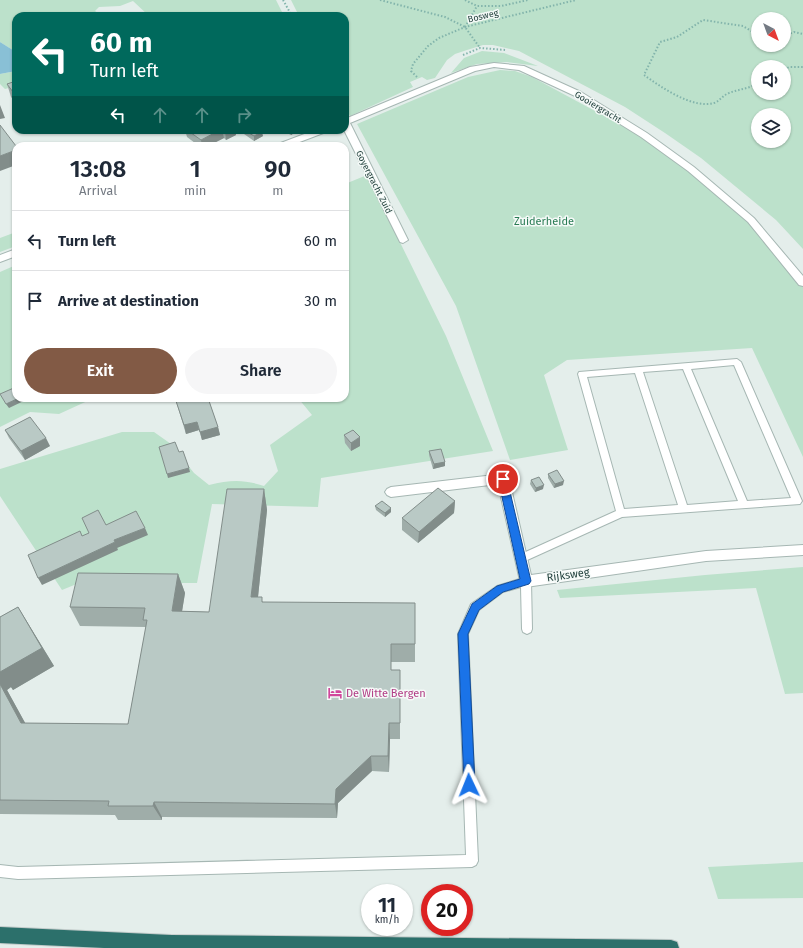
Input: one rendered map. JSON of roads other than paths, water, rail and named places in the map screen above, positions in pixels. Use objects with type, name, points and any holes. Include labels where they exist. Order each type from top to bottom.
[{"type":"highway","points":[[0,935],[171,943],[671,948]]},
{"type":"street","name":"Gooiergracht","points":[[349,120],[473,69],[494,65],[521,68],[578,94],[644,135],[691,169],[751,220],[803,283]]},
{"type":"street","name":"Goyergracht Zuid","points":[[349,130],[403,240]]},
{"type":"street","points":[[292,142],[312,134]]},
{"type":"street","points":[[0,259],[12,254]]},
{"type":"street","points":[[391,492],[503,479],[526,581]]},
{"type":"street","name":"Rijksweg","points":[[526,581],[706,556],[803,550]]},
{"type":"lane","points":[[522,558],[621,513],[797,501],[737,362],[582,374],[621,513]]},
{"type":"lane","points":[[686,366],[744,505]]},
{"type":"lane","points":[[638,369],[684,509]]},
{"type":"lane","points":[[526,581],[527,629]]},
{"type":"lane","name":"Rijksweg","points":[[0,872],[18,873],[472,861],[463,634],[475,607],[500,589],[526,581]]},
{"type":"water","points":[[0,42],[12,50],[12,72],[0,74]]},
{"type":"place","name":"De Witte Bergen","points":[[335,693]]},
{"type":"park label","name":"Zuiderheide","points":[[544,221]]}]
